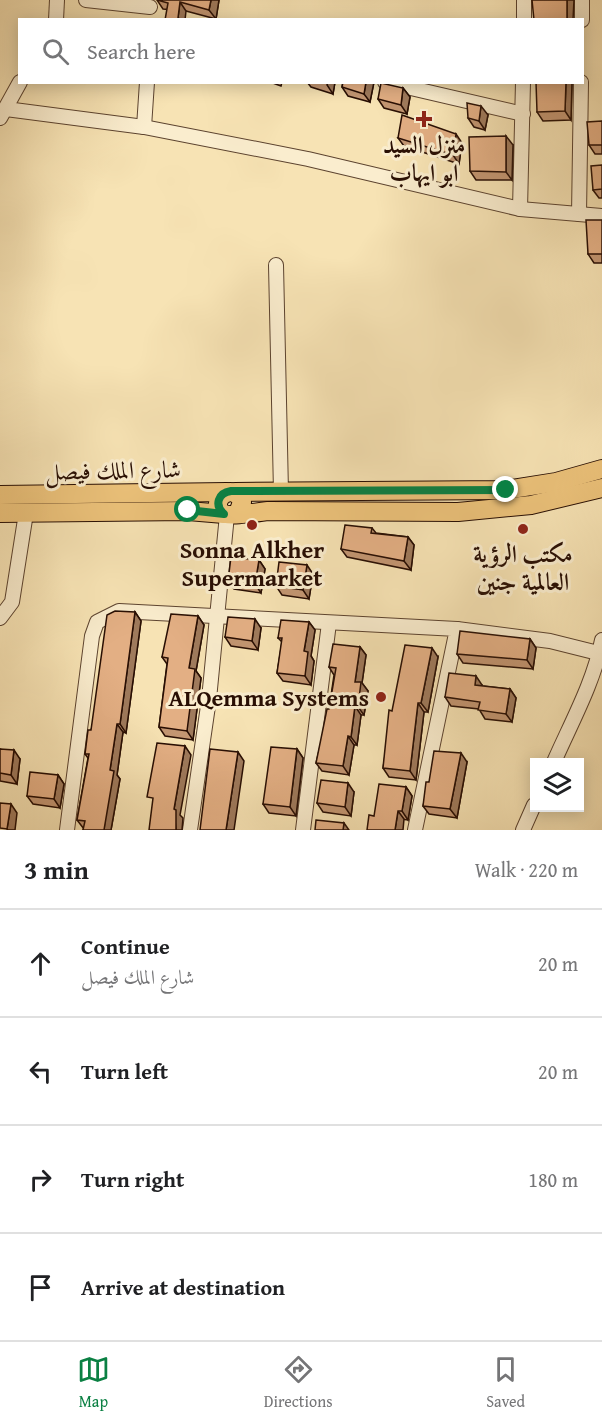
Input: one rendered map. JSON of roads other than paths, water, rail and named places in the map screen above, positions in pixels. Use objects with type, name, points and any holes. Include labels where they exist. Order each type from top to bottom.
[{"type":"main road","name":"شارع الملك فيصل","points":[[0,495],[506,490],[556,482],[602,469]]},
{"type":"main road","name":"شارع الملك فيصل","points":[[0,513],[188,510],[230,514],[469,511],[549,502],[602,488]]},
{"type":"main road","points":[[230,514],[219,508],[219,500],[231,492]]},
{"type":"street","points":[[56,18],[57,0]]},
{"type":"street","points":[[86,0],[150,9]]},
{"type":"street","points":[[524,0],[524,18]]},
{"type":"street","points":[[582,0],[582,18]]},
{"type":"street","points":[[19,84],[3,114],[144,127],[308,159],[520,209],[602,216]]},
{"type":"street","points":[[144,127],[147,84]]},
{"type":"street","points":[[394,84],[523,114]]},
{"type":"street","points":[[520,209],[523,84]]},
{"type":"street","points":[[579,214],[581,84]]},
{"type":"street","points":[[276,265],[281,492]]},
{"type":"street","points":[[0,618],[12,602],[26,513]]},
{"type":"street","points":[[190,830],[209,699],[230,514]]},
{"type":"street","points":[[67,830],[92,636],[98,622],[119,611],[458,629],[601,649],[556,758]]},
{"type":"street","points":[[303,830],[329,623]]},
{"type":"street","points":[[415,830],[458,629]]},
{"type":"street","points":[[524,830],[532,812]]},
{"type":"place","name":"منزل السيد ابو ايهاب","points":[[424,119]]},
{"type":"place","name":"Sonna Alkher Supermarket","points":[[252,525]]},
{"type":"place","name":"مكتب الرؤية العالمية جنين","points":[[523,529]]},
{"type":"place","name":"ALQemma Systems","points":[[381,697]]}]
